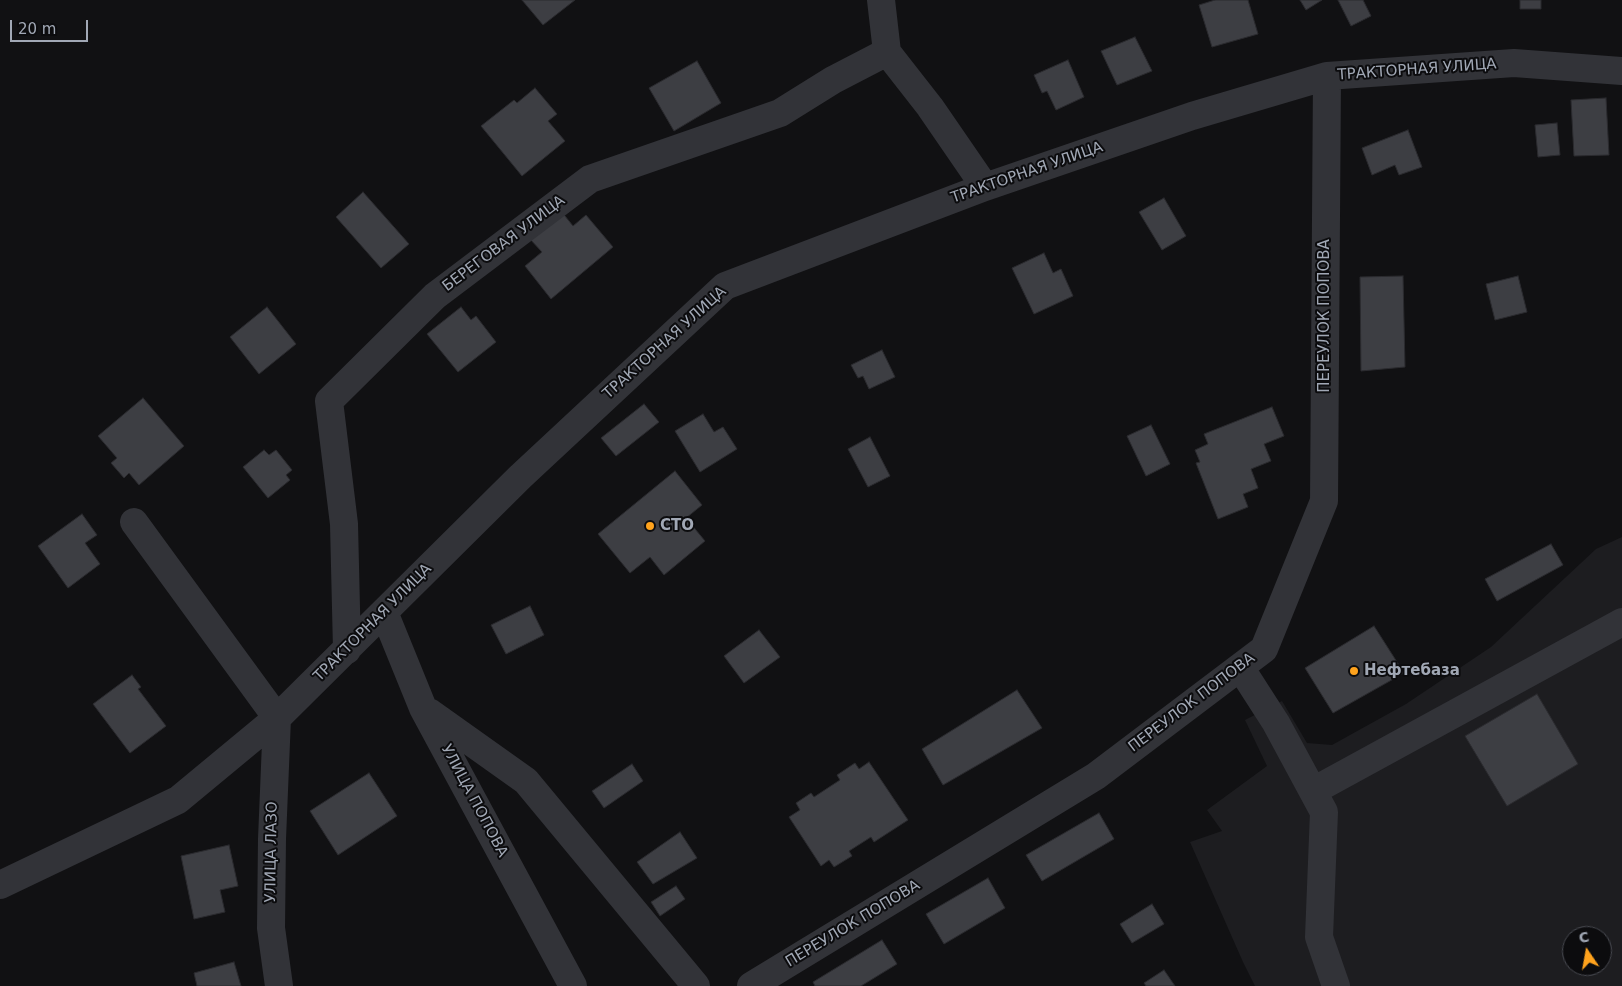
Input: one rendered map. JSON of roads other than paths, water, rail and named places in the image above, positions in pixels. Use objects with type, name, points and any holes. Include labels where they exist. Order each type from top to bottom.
[{"type":"street","points":[[881,0],[888,52],[930,106],[985,186]]},
{"type":"street","name":"БЕРЕГОВАЯ УЛИЦА","points":[[347,650],[344,524],[329,401],[435,296],[590,179],[780,113],[833,80],[888,52]]},
{"type":"street","name":"ТРАКТОРНАЯ УЛИЦА","points":[[0,885],[178,800],[277,718],[520,477],[725,286],[985,186],[1192,116],[1327,76],[1514,63],[1622,71]]},
{"type":"street","name":"ПЕРЕУЛОК ПОПОВА","points":[[751,986],[1096,776],[1264,649],[1324,501],[1327,76]]},
{"type":"street","points":[[134,522],[277,718]]},
{"type":"street","name":"УЛИЦА ПОПОВА","points":[[384,612],[423,708],[573,986]]},
{"type":"street","points":[[1312,791],[1622,622]]},
{"type":"street","points":[[1240,667],[1276,723],[1324,812],[1318,936],[1336,986]]},
{"type":"street","points":[[423,708],[526,781],[696,986]]},
{"type":"street","name":"УЛИЦА ЛАЗО","points":[[277,718],[272,839],[271,928],[279,986]]},
{"type":"place","name":"СТО","points":[[650,526]]},
{"type":"place","name":"Нефтебаза","points":[[1354,671]]}]
